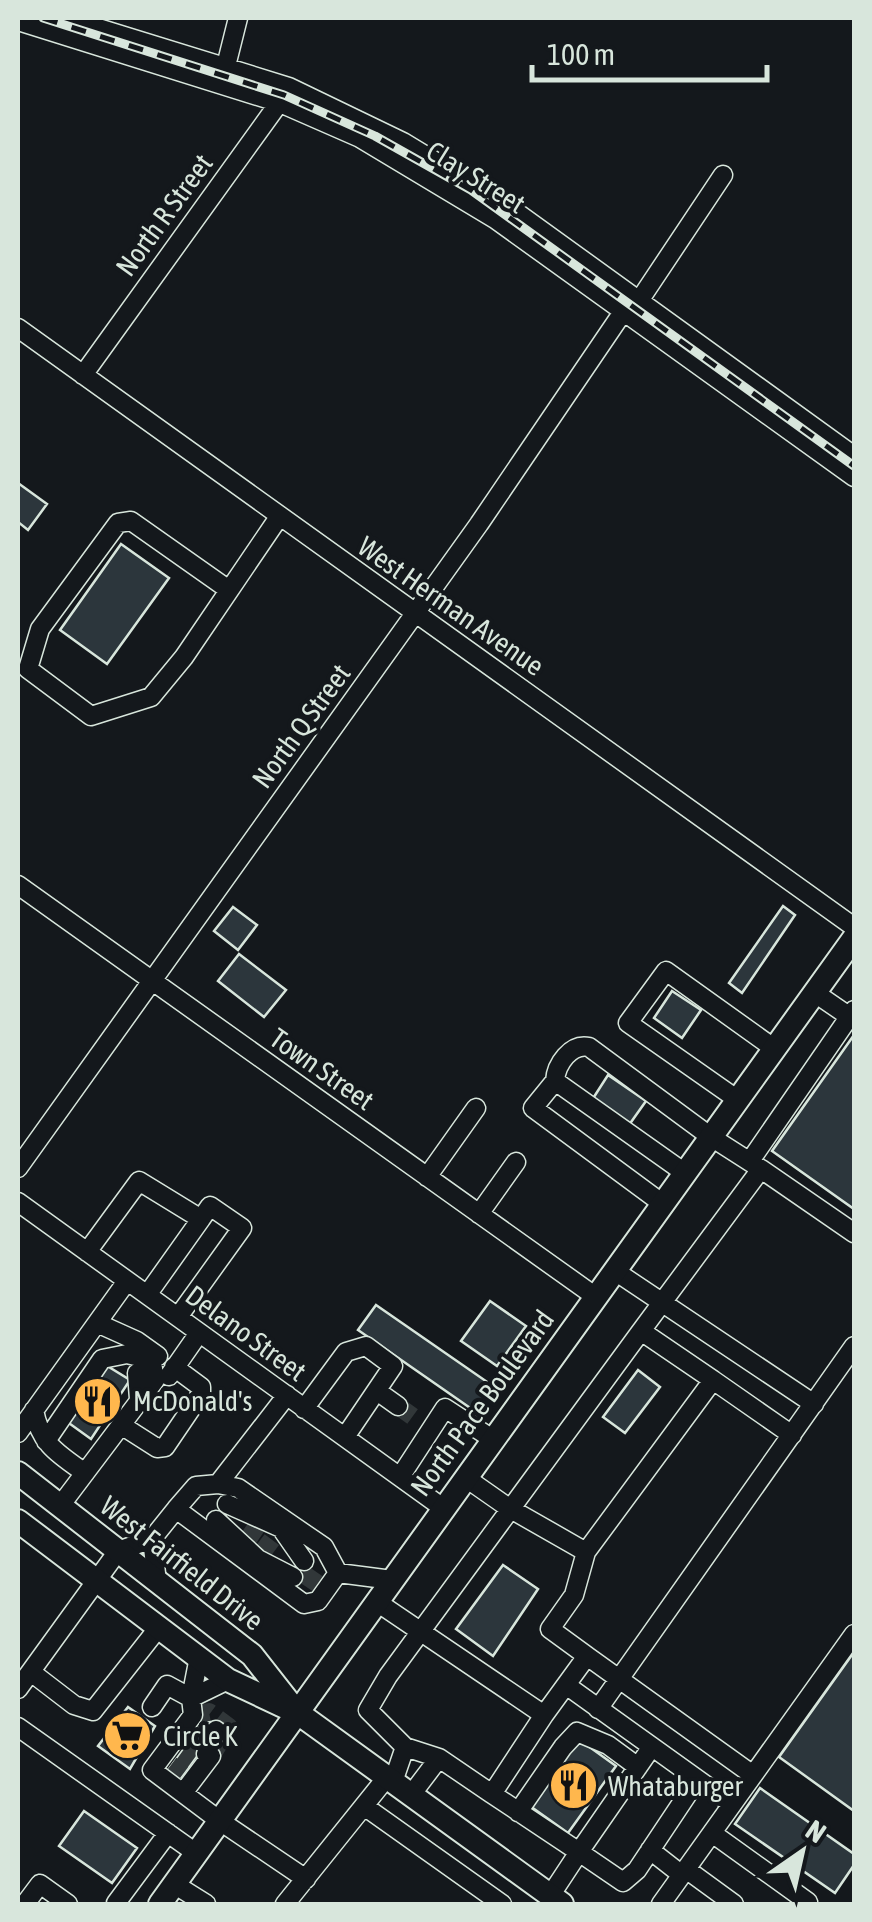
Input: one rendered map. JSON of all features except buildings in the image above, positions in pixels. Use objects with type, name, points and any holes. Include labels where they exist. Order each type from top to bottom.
[{"type":"main road","name":"North Pace Boulevard","points":[[160,1904],[854,938]]},
{"type":"main road","name":"West Fairfield Drive","points":[[18,1473],[252,1655],[298,1713]]},
{"type":"main road","name":"West Fairfield Drive","points":[[20,1526],[98,1580],[228,1680],[298,1713],[556,1900]]},
{"type":"street","name":"Clay Street","points":[[66,18],[226,66],[284,95]]},
{"type":"street","points":[[226,66],[238,18]]},
{"type":"street","name":"Clay Street","points":[[18,22],[347,112],[469,181],[854,476]]},
{"type":"street","name":"North R Street","points":[[82,375],[284,95]]},
{"type":"street","name":"North Q Street","points":[[18,1168],[724,175]]},
{"type":"street","name":"Clay Street","points":[[631,307],[854,456]]},
{"type":"street","name":"West Herman Avenue","points":[[18,328],[854,927]]},
{"type":"street","points":[[229,590],[131,521],[118,523],[40,628],[28,669],[91,716],[151,697],[184,657],[279,516]]},
{"type":"street","name":"Town Street","points":[[18,885],[596,1297]]},
{"type":"street","points":[[738,1100],[628,1022],[666,971],[774,1049]]},
{"type":"street","points":[[697,1780],[624,1882],[439,1758],[405,1747],[368,1710],[509,1508],[662,1303],[852,1013],[815,993]]},
{"type":"street","points":[[663,1204],[533,1108],[572,1048],[589,1047],[712,1137],[854,1233]]},
{"type":"street","points":[[554,1081],[685,1173]]},
{"type":"street","points":[[427,1177],[476,1108]]},
{"type":"street","points":[[479,1214],[516,1162]]},
{"type":"street","points":[[87,1252],[139,1181],[201,1218]]},
{"type":"street","name":"Delano Street","points":[[18,1202],[443,1508]]},
{"type":"street","points":[[147,1295],[210,1206],[242,1228],[178,1317]]},
{"type":"street","points":[[615,1271],[814,1404]]},
{"type":"street","points":[[18,1433],[128,1281]]},
{"type":"street","points":[[97,1322],[157,1355],[201,1387],[201,1394],[164,1447],[157,1448],[121,1425]]},
{"type":"street","points":[[642,1331],[792,1436]]},
{"type":"street","points":[[136,1404],[150,1402],[200,1332]]},
{"type":"street","points":[[304,1408],[346,1352],[366,1346],[393,1366],[345,1437]]},
{"type":"street","points":[[598,1708],[854,1346]]},
{"type":"street","points":[[46,1441],[102,1360],[139,1364],[136,1404],[60,1506]]},
{"type":"street","points":[[714,1380],[586,1552],[574,1595],[550,1629],[753,1775]]},
{"type":"street","points":[[377,1391],[398,1406]]},
{"type":"street","points":[[218,1484],[287,1395]]},
{"type":"street","points":[[400,1477],[424,1424],[445,1408],[494,1440]]},
{"type":"street","points":[[34,1410],[38,1433],[86,1473]]},
{"type":"street","points":[[466,1478],[586,1552]]},
{"type":"street","points":[[18,1689],[118,1551],[152,1539],[196,1486],[218,1484],[238,1488],[304,1604],[318,1601],[338,1573]]},
{"type":"street","points":[[176,1509],[272,1547]]},
{"type":"street","points":[[228,1517],[272,1547],[305,1573],[228,1517]]},
{"type":"street","points":[[257,1526],[272,1547]]},
{"type":"street","points":[[152,1539],[158,1582]]},
{"type":"street","points":[[246,1542],[272,1547],[324,1546],[338,1573]]},
{"type":"street","points":[[338,1573],[392,1580]]},
{"type":"street","points":[[376,1602],[544,1714]]},
{"type":"street","points":[[31,1672],[74,1705],[93,1711],[159,1627]]},
{"type":"street","points":[[661,1904],[854,1634]]},
{"type":"street","points":[[492,1794],[588,1656]]},
{"type":"street","points":[[199,1657],[192,1698],[192,1750],[220,1821],[306,1879]]},
{"type":"street","points":[[192,1698],[228,1680]]},
{"type":"street","points":[[566,1684],[732,1804]]},
{"type":"street","points":[[152,1707],[167,1685],[192,1698]]},
{"type":"street","points":[[18,1727],[196,1854]]},
{"type":"street","points":[[518,1812],[577,1732],[608,1745],[638,1767]]},
{"type":"street","points":[[397,1785],[405,1747]]},
{"type":"street","points":[[556,1900],[579,1852],[651,1748]]},
{"type":"street","points":[[286,1904],[364,1806],[439,1758]]},
{"type":"street","points":[[364,1806],[502,1904]]},
{"type":"street","points":[[116,1903],[168,1833]]},
{"type":"street","points":[[712,1833],[806,1904]]},
{"type":"street","points":[[650,1850],[734,1904]]},
{"type":"street","points":[[24,1904],[40,1884],[68,1904]]},
{"type":"street","points":[[174,1884],[206,1904]]},
{"type":"tunnel","points":[[398,1406],[416,1419]]},
{"type":"tunnel","points":[[246,1542],[257,1526]]},
{"type":"tunnel","points":[[261,1554],[273,1538]]},
{"type":"tunnel","points":[[305,1586],[316,1570]]},
{"type":"tunnel","points":[[193,1715],[209,1712],[229,1727],[212,1755]]},
{"type":"tunnel","points":[[182,1752],[193,1760]]},
{"type":"tunnel","points":[[171,1765],[183,1774]]},
{"type":"railway","points":[[43,18],[284,95],[375,136],[471,190],[854,466]]},
{"type":"place","name":"McDonald's","points":[[98,1401]]},
{"type":"place","name":"Circle K","points":[[128,1736]]},
{"type":"place","name":"Whataburger","points":[[573,1786]]}]
